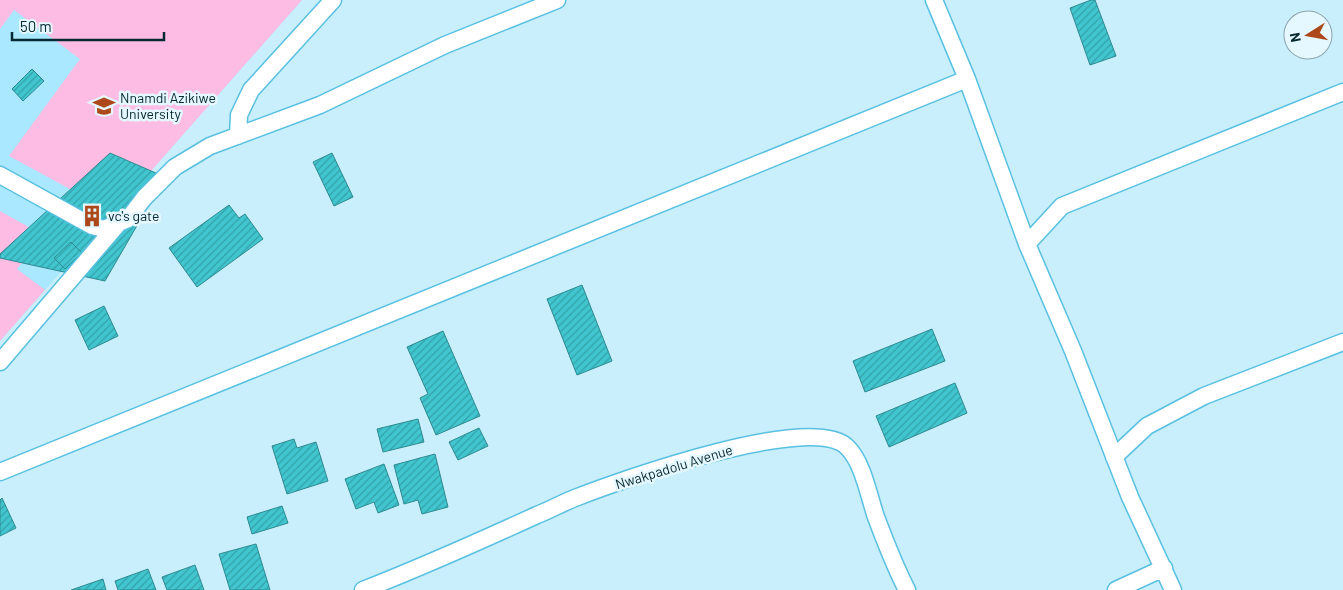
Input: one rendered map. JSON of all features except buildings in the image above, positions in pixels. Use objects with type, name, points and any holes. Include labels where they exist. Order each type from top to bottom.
[{"type":"street","points":[[238,136],[239,115],[251,90],[333,0]]},
{"type":"street","points":[[0,175],[92,226],[104,229],[128,219],[144,198],[175,167],[210,146],[320,105],[445,45],[557,0]]},
{"type":"street","points":[[934,0],[1028,244],[1130,497],[1174,590]]},
{"type":"street","points":[[0,472],[966,79]]},
{"type":"street","points":[[1028,244],[1062,206],[1343,92]]},
{"type":"street","points":[[0,362],[118,224]]},
{"type":"street","points":[[1114,457],[1147,426],[1204,396],[1343,342]]},
{"type":"street","name":"Nwakpadolu Avenue","points":[[363,590],[574,498],[684,462],[761,441],[811,437],[833,438],[848,448],[862,471],[877,517],[907,590]]},
{"type":"street","points":[[1116,590],[1164,568]]},
{"type":"shaded area","name":"Nnamdi Azikiwe University","points":[[0,0],[302,0],[0,341]]},
{"type":"shaded area","name":"Nnamdi Azikiwe University","points":[[0,0],[302,0],[114,213],[9,156],[80,59],[14,10],[0,29]]},
{"type":"shaded area","points":[[0,211],[43,235],[17,269],[45,290],[0,341]]},
{"type":"place","name":"Nnamdi Azikiwe University","points":[[104,106]]},
{"type":"place","name":"vc's gate","points":[[92,216]]}]
